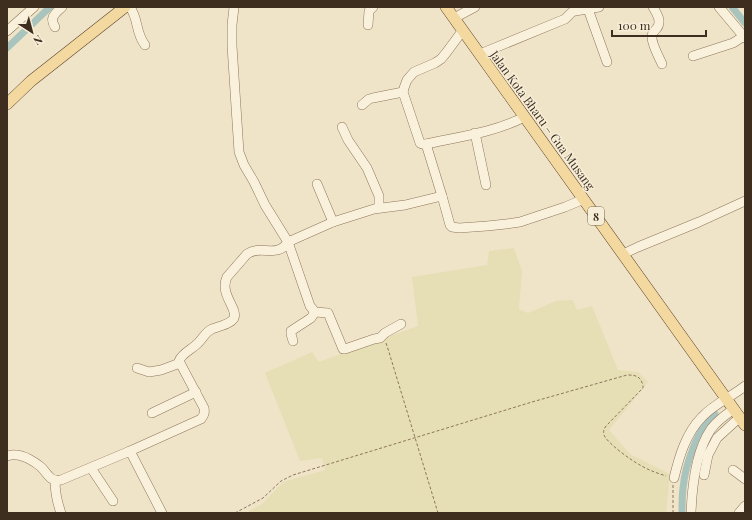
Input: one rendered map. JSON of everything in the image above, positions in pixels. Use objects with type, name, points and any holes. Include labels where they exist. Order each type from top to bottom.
[{"type":"main road","points":[[7,104],[36,77],[125,7]]},
{"type":"main road","name":"Jalan Kota Bharu – Gua Musang","points":[[446,7],[741,418]]},
{"type":"street","points":[[7,32],[34,7]]},
{"type":"street","points":[[56,27],[53,22],[53,18],[62,7]]},
{"type":"street","points":[[130,7],[135,18],[139,35],[145,45]]},
{"type":"street","points":[[234,7],[232,46],[239,152],[244,165],[265,205],[288,242],[310,306],[315,312],[328,313],[343,349],[374,338],[380,338],[385,333],[401,324]]},
{"type":"street","points":[[368,25],[369,11],[373,7]]},
{"type":"street","points":[[454,18],[475,7]]},
{"type":"street","points":[[480,54],[565,19],[572,12],[599,7]]},
{"type":"street","points":[[653,7],[659,22],[652,36],[662,64]]},
{"type":"street","points":[[693,56],[733,43],[744,37],[719,7]]},
{"type":"street","points":[[588,10],[607,62]]},
{"type":"street","points":[[463,30],[441,59],[414,72],[407,80],[403,92],[420,143],[426,144],[502,127],[516,122],[524,117]]},
{"type":"street","points":[[362,104],[369,99],[403,92]]},
{"type":"street","points":[[342,127],[348,140],[367,168],[379,196],[379,207]]},
{"type":"street","points":[[475,133],[486,185]]},
{"type":"street","points":[[426,144],[450,226],[452,227],[459,228],[520,222],[565,208],[584,199]]},
{"type":"street","points":[[317,184],[333,222]]},
{"type":"street","points":[[7,456],[16,455],[24,457],[41,467],[50,478],[61,480],[200,419],[204,416],[204,408],[179,361],[181,356],[197,344],[208,331],[227,324],[234,318],[234,313],[225,290],[226,281],[227,277],[247,254],[256,250],[276,251],[286,246],[288,242],[333,222],[379,207],[405,204],[442,196]]},
{"type":"street","points":[[624,254],[745,201]]},
{"type":"street","points":[[293,341],[291,334],[292,331],[311,318],[315,312]]},
{"type":"street","points":[[137,368],[149,372],[161,370],[180,363]]},
{"type":"street","points":[[674,478],[680,454],[695,426],[702,417],[745,386]]},
{"type":"street","points":[[152,413],[196,392]]},
{"type":"street","points":[[691,513],[694,482],[701,450],[706,438],[711,429],[722,417],[741,418]]},
{"type":"street","points":[[704,475],[708,455],[717,438],[741,418]]},
{"type":"street","points":[[130,451],[162,513]]},
{"type":"street","points":[[91,468],[113,501]]},
{"type":"street","points":[[733,470],[745,479]]},
{"type":"street","points":[[55,480],[57,502],[61,513]]},
{"type":"street","points":[[739,513],[745,506]]},
{"type":"path","points":[[380,338],[383,340],[388,349],[438,513]]},
{"type":"path","points":[[235,513],[263,498],[281,481],[293,475],[627,375],[635,375],[639,377],[644,384],[643,388],[606,426],[604,433],[609,442],[628,458],[654,472],[674,478],[673,513]]},
{"type":"shaded area","points":[[514,248],[522,271],[519,309],[528,313],[556,301],[573,300],[577,310],[592,306],[618,370],[638,372],[648,382],[609,430],[630,454],[670,474],[666,513],[246,513],[262,504],[283,482],[325,470],[322,458],[300,461],[265,373],[312,352],[319,362],[418,326],[412,277],[487,265],[489,251]]},
{"type":"waterway","points":[[7,48],[50,7]]},
{"type":"waterway","points":[[732,7],[745,23]]},
{"type":"waterway","points":[[682,513],[684,479],[689,459],[697,438],[715,414]]}]
